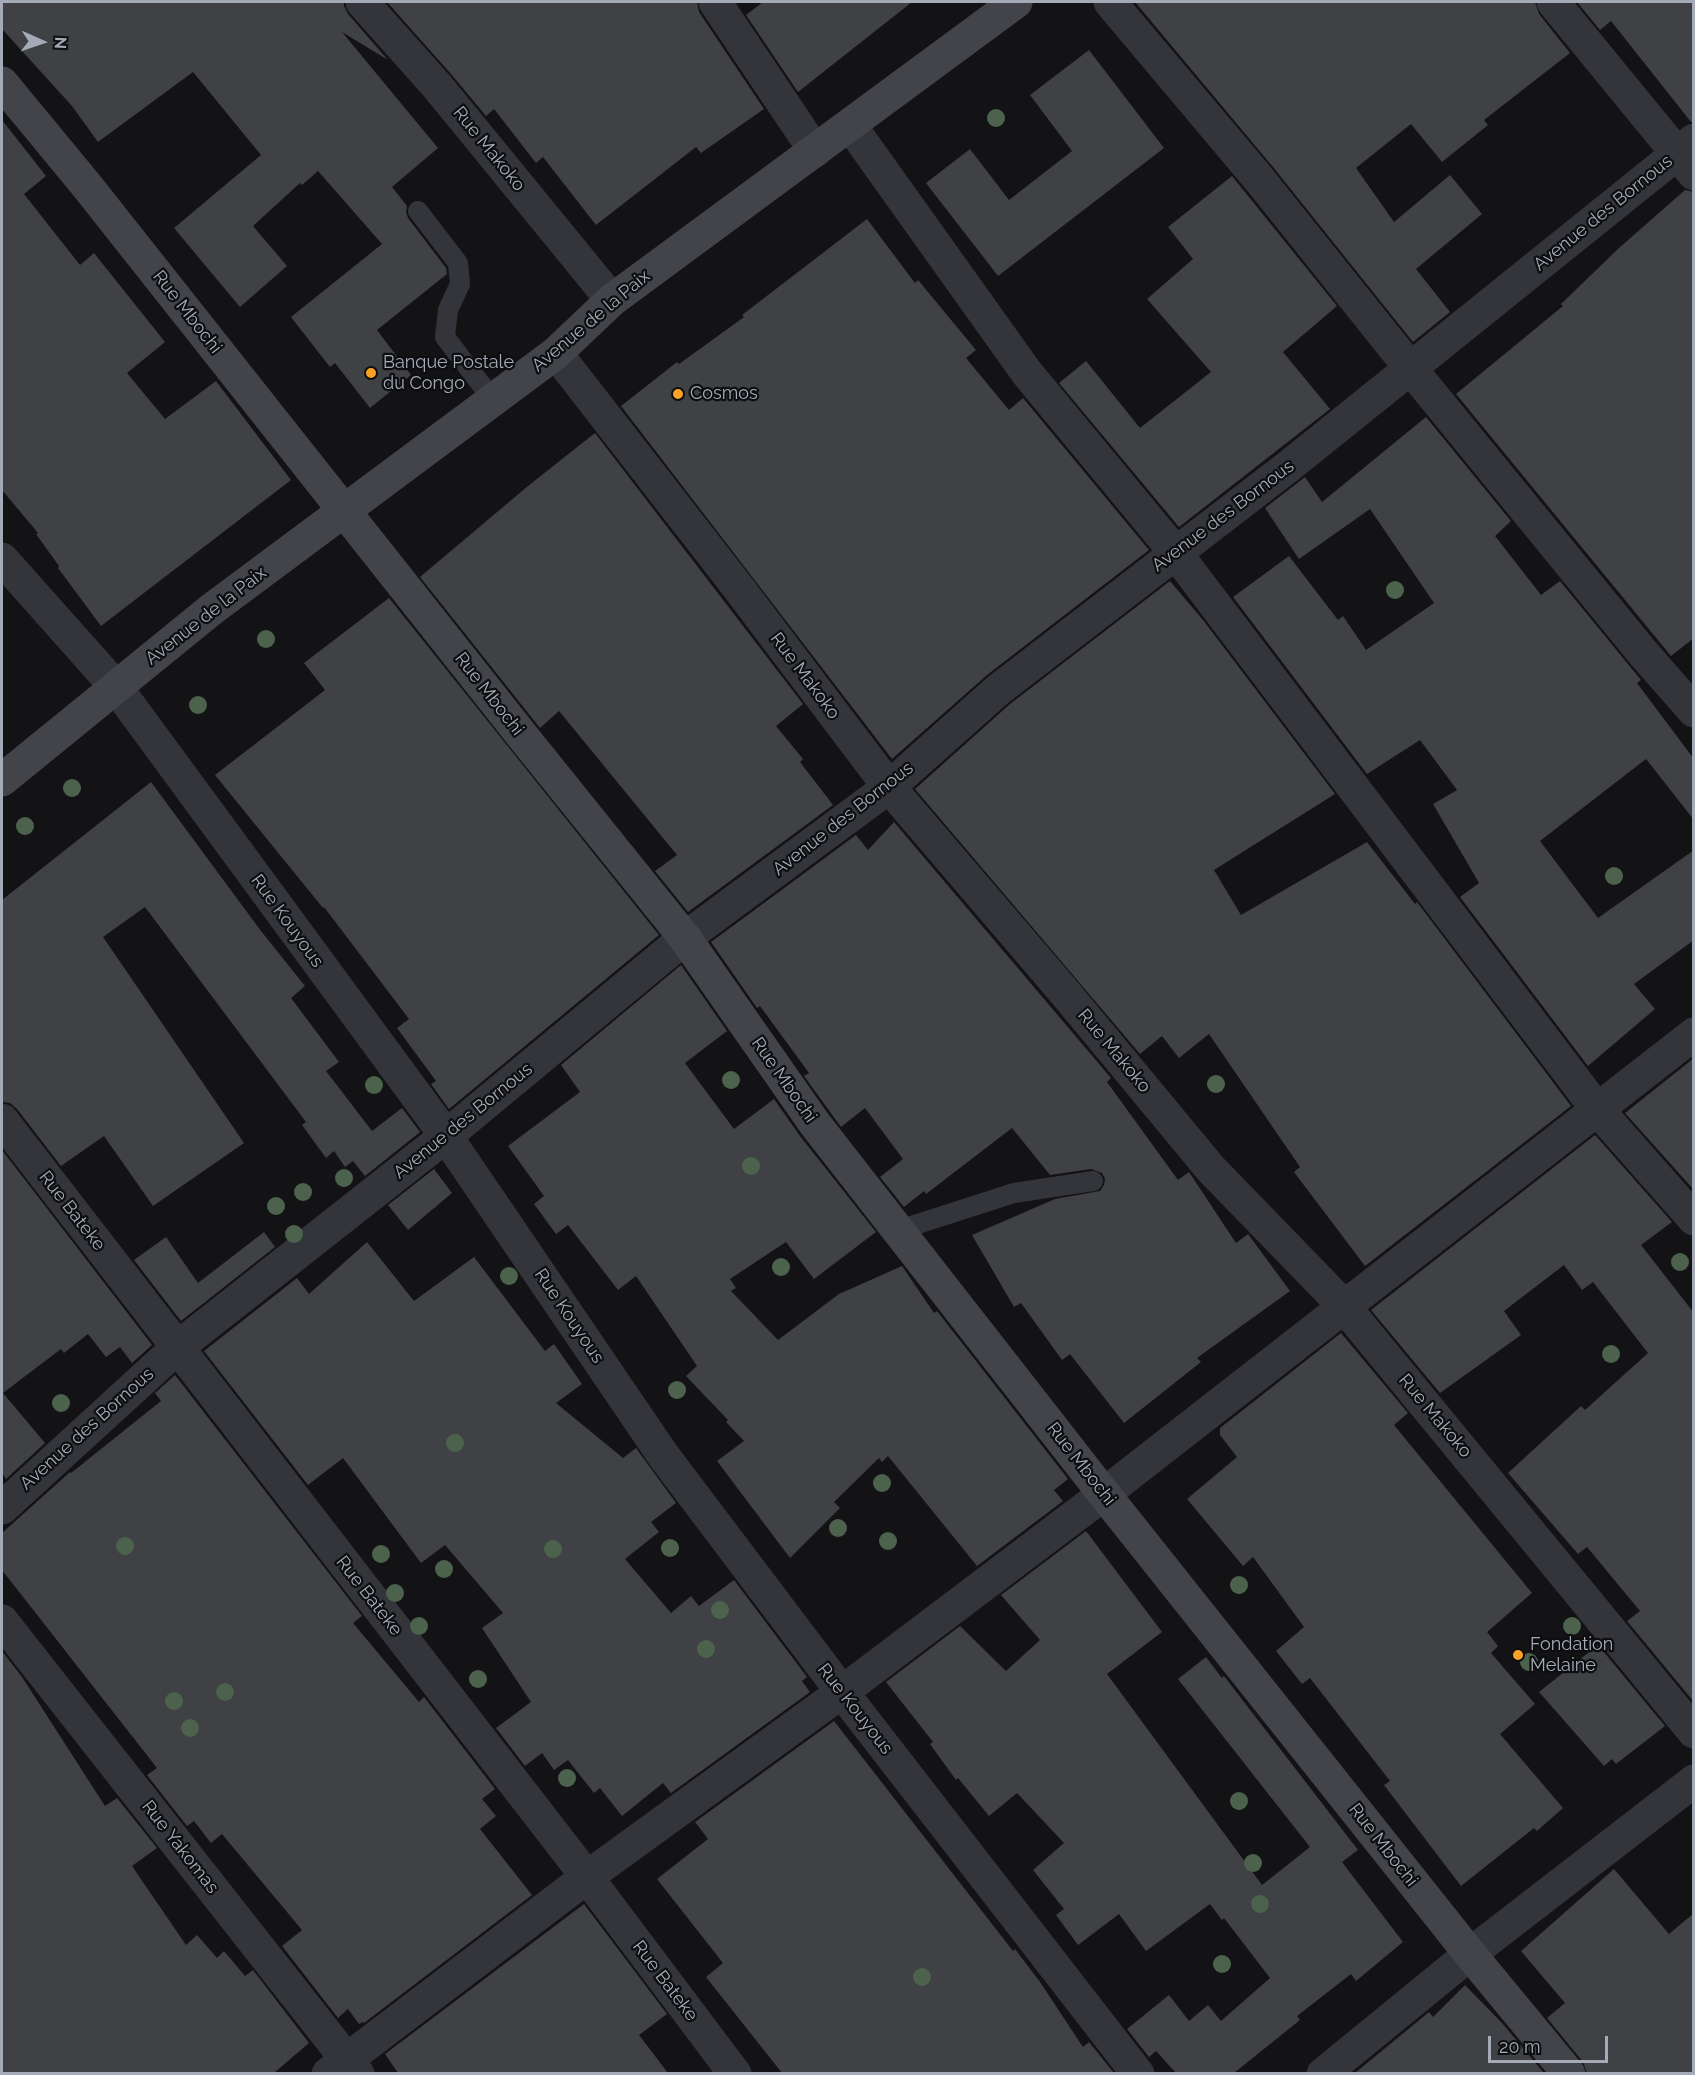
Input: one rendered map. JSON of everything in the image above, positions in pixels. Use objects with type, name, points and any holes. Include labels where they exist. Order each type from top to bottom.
[{"type":"main road","name":"Avenue de la Paix","points":[[2,780],[212,609],[556,353],[612,300],[1016,2]]},
{"type":"main road","name":"Rue Mbochi","points":[[2,83],[87,186],[685,938],[815,1125],[1104,1494],[1470,1954],[1569,2073]]},
{"type":"street","name":"Rue Makoko","points":[[362,2],[437,86],[612,300]]},
{"type":"street","points":[[715,2],[815,151]]},
{"type":"street","points":[[1110,2],[1259,179],[1643,653],[1694,711]]},
{"type":"street","points":[[1553,2],[1688,156]]},
{"type":"street","points":[[850,125],[1027,373],[1175,552],[1596,1108],[1694,1220]]},
{"type":"street","name":"Avenue des Bornous","points":[[2,1508],[178,1347],[446,1136],[685,938],[889,787],[998,690],[1688,156]]},
{"type":"street","name":"Rue Makoko","points":[[556,353],[889,787],[1211,1168],[1343,1305],[1694,1732]]},
{"type":"street","name":"Rue Kouyous","points":[[2,559],[116,687],[446,1136],[663,1455],[842,1692],[1138,2073]]},
{"type":"street","points":[[344,2069],[587,1877],[842,1692],[1104,1494],[1343,1305],[1694,1034]]},
{"type":"street","name":"Rue Bateke","points":[[2,1120],[587,1877],[735,2073]]},
{"type":"street","name":"Rue Yakomas","points":[[2,1621],[344,2069]]},
{"type":"street","points":[[1323,2073],[1470,1954],[1694,1781]]},
{"type":"lane","points":[[418,211],[458,263],[460,284],[448,310],[445,337],[493,400]]},
{"type":"lane","points":[[899,1230],[1014,1193],[1093,1181]]},
{"type":"building","points":[[2,2],[344,2],[348,14],[388,60],[342,32],[438,148],[392,187],[407,206],[408,218],[446,268],[447,274],[377,330],[411,375],[370,408],[335,363],[330,367],[291,317],[382,244],[318,171],[302,185],[300,183],[253,226],[287,266],[240,307],[174,228],[261,155],[193,72],[98,142],[72,106],[2,29]]},
{"type":"building","points":[[387,2],[697,2],[699,12],[764,109],[701,153],[696,147],[596,225],[543,157],[536,163],[494,109],[486,116]]},
{"type":"building","points":[[763,2],[912,2],[798,92],[746,15]]},
{"type":"building","points":[[1135,2],[1535,2],[1539,14],[1570,53],[1484,120],[1488,125],[1442,162],[1411,124],[1356,168],[1394,222],[1450,175],[1482,214],[1416,269],[1450,312],[1413,342],[1273,167]]},
{"type":"building","points":[[1577,2],[1694,2],[1694,122],[1691,122],[1611,21],[1600,30]]},
{"type":"building","points":[[1089,50],[1164,148],[998,276],[926,183],[970,149],[1009,200],[1072,151],[1030,95]]},
{"type":"building","points":[[2,120],[46,176],[24,194],[80,265],[94,253],[165,342],[127,373],[165,419],[216,381],[291,480],[101,626],[58,568],[59,566],[36,534],[38,533],[2,490]]},
{"type":"building","points":[[1232,176],[1337,306],[1283,352],[1330,409],[1179,527],[1059,383],[1086,361],[1140,428],[1211,372],[1147,299],[1193,259],[1168,227]]},
{"type":"building","points":[[1685,190],[1694,192],[1694,638],[1671,656],[1456,394],[1563,306],[1561,304],[1619,248]]},
{"type":"building","points":[[867,219],[915,283],[918,280],[976,350],[966,358],[1009,410],[1023,398],[1149,550],[987,675],[892,759],[621,406],[677,362],[679,364],[744,317],[742,315]]},
{"type":"building","points":[[1426,417],[1511,521],[1495,536],[1541,595],[1560,581],[1641,680],[1637,683],[1694,759],[1694,820],[1646,759],[1540,841],[1598,918],[1694,850],[1694,940],[1634,984],[1655,1009],[1588,1066],[1460,897],[1479,883],[1433,804],[1457,790],[1420,740],[1367,774],[1233,597],[1289,556],[1338,620],[1343,616],[1366,650],[1434,603],[1370,509],[1299,559],[1265,508],[1305,477],[1322,502]]},
{"type":"building","points":[[595,433],[803,704],[776,726],[803,759],[800,762],[833,805],[688,912],[655,871],[677,855],[559,711],[540,728],[420,577]]},
{"type":"building","points":[[1170,581],[1203,620],[1335,794],[1214,870],[1241,915],[1367,842],[1415,904],[1417,902],[1571,1106],[1365,1266],[1294,1172],[1300,1167],[1209,1034],[1179,1058],[1162,1036],[1140,1054],[915,789],[1010,704]]},
{"type":"building","points":[[389,598],[659,935],[449,1109],[431,1084],[436,1081],[397,1028],[409,1019],[324,907],[215,775],[325,690],[304,663]]},
{"type":"building","points":[[151,782],[261,931],[305,986],[291,998],[339,1062],[326,1071],[372,1131],[402,1108],[420,1132],[365,1176],[353,1161],[345,1167],[334,1151],[326,1158],[302,1125],[306,1122],[145,907],[103,937],[244,1143],[153,1206],[104,1136],[61,1166],[17,1109],[10,1103],[2,1102],[2,900]]},
{"type":"building","points":[[894,822],[1111,1078],[1107,1082],[1178,1180],[1189,1172],[1236,1243],[1248,1234],[1290,1291],[1197,1358],[1201,1362],[1124,1423],[1070,1354],[1062,1360],[1021,1303],[1014,1307],[972,1235],[1055,1199],[1100,1191],[1105,1179],[1102,1173],[1091,1169],[1050,1175],[1012,1128],[926,1194],[924,1191],[904,1207],[880,1177],[903,1159],[865,1108],[841,1127],[804,1076],[809,1073],[760,1006],[757,1008],[711,942],[856,835],[868,850]]},
{"type":"building","points":[[681,965],[727,1031],[685,1063],[734,1129],[774,1099],[800,1136],[876,1232],[814,1279],[786,1242],[730,1279],[736,1288],[731,1291],[778,1340],[839,1294],[902,1266],[934,1313],[937,1311],[1068,1479],[1054,1490],[1063,1501],[977,1566],[888,1456],[882,1462],[879,1458],[834,1502],[840,1508],[790,1558],[717,1461],[744,1441],[726,1422],[728,1420],[686,1376],[697,1366],[636,1276],[618,1290],[568,1225],[556,1234],[534,1204],[544,1196],[508,1146],[580,1092],[561,1065]]},
{"type":"building","points":[[1694,1058],[1694,1190],[1625,1113]]},
{"type":"building","points":[[1595,1135],[1672,1222],[1641,1245],[1694,1313],[1694,1702],[1627,1621],[1640,1611],[1587,1547],[1578,1554],[1508,1473],[1581,1406],[1585,1410],[1648,1353],[1593,1282],[1582,1290],[1564,1265],[1504,1311],[1521,1335],[1440,1393],[1371,1310]]},
{"type":"building","points":[[2,1150],[152,1345],[132,1363],[120,1347],[106,1357],[88,1334],[64,1353],[61,1349],[3,1393],[45,1443],[6,1479],[2,1473]]},
{"type":"building","points":[[434,1169],[452,1193],[408,1230],[388,1205]]},
{"type":"building","points":[[264,1232],[275,1247],[181,1321],[134,1260],[166,1237],[198,1283]]},
{"type":"building","points":[[367,1242],[414,1301],[474,1257],[545,1351],[554,1344],[582,1384],[556,1403],[623,1458],[636,1448],[676,1503],[651,1522],[659,1532],[625,1559],[671,1613],[691,1596],[699,1606],[734,1580],[807,1677],[802,1681],[810,1692],[671,1793],[663,1783],[622,1816],[600,1788],[594,1793],[568,1760],[554,1770],[542,1753],[525,1766],[496,1728],[531,1702],[482,1628],[503,1613],[445,1545],[421,1563],[343,1458],[308,1485],[204,1351],[297,1278],[309,1294]]},
{"type":"building","points":[[1341,1333],[1408,1413],[1394,1425],[1532,1593],[1487,1632],[1498,1646],[1491,1653],[1535,1704],[1500,1734],[1563,1808],[1537,1831],[1534,1828],[1461,1886],[1384,1785],[1390,1781],[1310,1678],[1302,1684],[1276,1651],[1304,1627],[1253,1557],[1243,1566],[1187,1499],[1237,1457],[1220,1435],[1220,1428]]},
{"type":"building","points":[[175,1375],[362,1616],[353,1623],[419,1702],[424,1697],[495,1789],[482,1799],[496,1816],[480,1829],[532,1895],[364,2023],[359,2024],[348,2009],[338,2018],[282,1946],[302,1930],[222,1834],[211,1843],[194,1821],[187,1826],[147,1775],[157,1768],[2,1570],[2,1533],[70,1472],[161,1401],[155,1393]]},
{"type":"building","points":[[1086,1531],[1162,1632],[1107,1674],[1262,1885],[1310,1847],[1178,1679],[1206,1657],[1222,1678],[1224,1676],[1358,1850],[1342,1862],[1403,1942],[1356,1981],[1351,1974],[1297,2016],[1300,2020],[1234,2073],[1176,2073],[1156,2051],[1149,2057],[1127,2029],[1169,1995],[1189,2021],[1208,2005],[1221,2021],[1270,1978],[1224,1918],[1222,1920],[1210,1904],[1146,1951],[1119,1914],[1078,1945],[1056,1915],[1064,1909],[1033,1870],[1064,1843],[1017,1793],[989,1816],[958,1778],[956,1780],[930,1744],[933,1742],[886,1682],[960,1626],[1006,1671],[1040,1640],[1001,1595]]},
{"type":"building","points":[[1598,1645],[1665,1726],[1616,1764],[1612,1759],[1604,1766],[1539,1692]]},
{"type":"building","points":[[2,1651],[22,1677],[105,1806],[117,1798],[157,1848],[132,1866],[186,1945],[197,1935],[217,1958],[224,1951],[245,1976],[253,1970],[309,2043],[274,2073],[2,2073]]},
{"type":"building","points":[[834,1721],[1013,1951],[1015,1949],[1083,2047],[1089,2042],[1114,2073],[782,2073],[706,1977],[723,1963],[657,1879],[708,1839],[695,1822]]},
{"type":"building","points":[[1614,1869],[1669,1934],[1694,1913],[1694,2073],[1587,2073],[1583,2062],[1547,2018],[1565,2003],[1521,1951]]},
{"type":"building","points":[[584,1904],[667,2014],[639,2035],[668,2073],[398,2073],[385,2054]]},
{"type":"building","points":[[1465,1985],[1502,2023],[1544,2073],[1355,2073],[1429,2012],[1433,2017]]},
{"type":"place","name":"Banque Postale du Congo","points":[[371,373]]},
{"type":"place","name":"Cosmos","points":[[678,394]]},
{"type":"place","name":"Fondation Melaine","points":[[1518,1655]]}]
